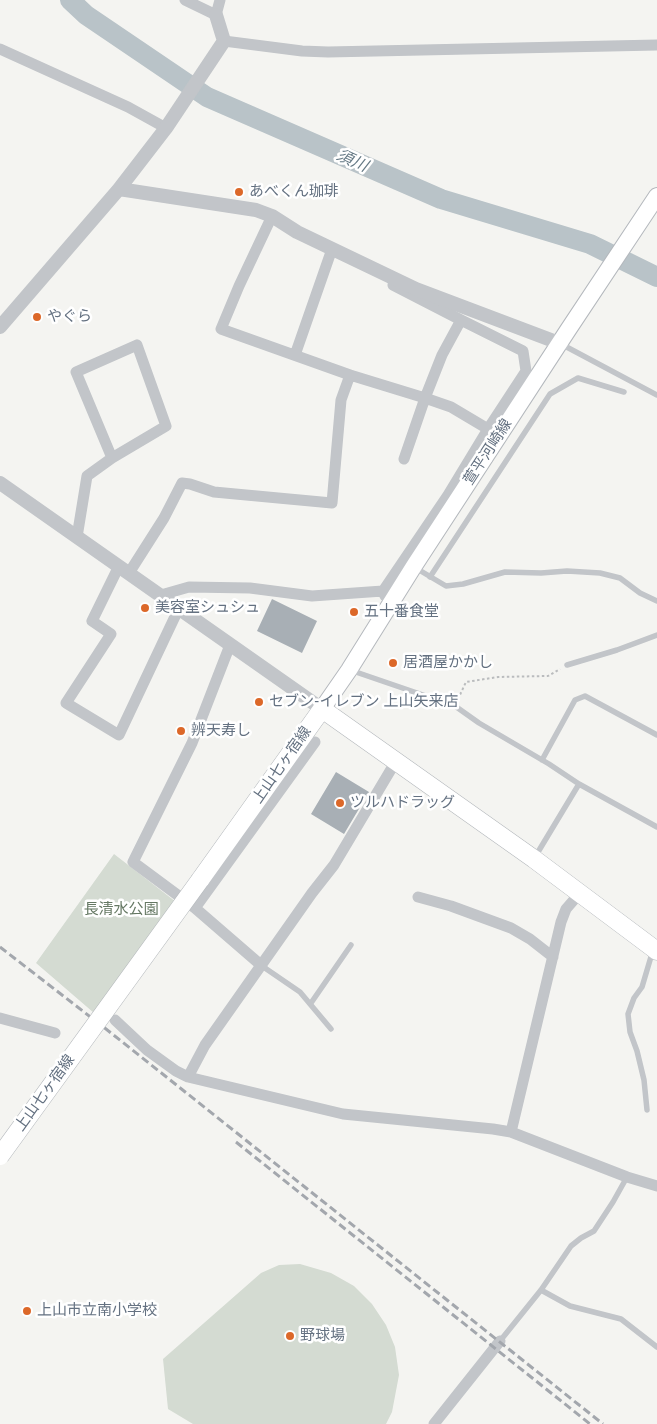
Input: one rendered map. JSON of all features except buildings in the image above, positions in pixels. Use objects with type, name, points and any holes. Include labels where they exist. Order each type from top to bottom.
[{"type":"main road","name":"萱平河崎線","points":[[322,709],[563,337],[657,196]]},
{"type":"main road","points":[[322,709],[534,859],[578,894],[655,950]]},
{"type":"main road","name":"上山七ヶ宿線","points":[[0,1156],[322,709]]},
{"type":"street","points":[[185,0],[216,15]]},
{"type":"street","points":[[220,0],[216,15],[224,41]]},
{"type":"street","points":[[224,41],[302,52],[657,45]]},
{"type":"street","points":[[0,327],[118,189],[166,128],[224,41]]},
{"type":"street","points":[[0,49],[128,108],[166,128]]},
{"type":"street","points":[[118,189],[256,210],[272,216],[297,232],[416,289],[563,337]]},
{"type":"street","points":[[272,216],[221,329],[350,375],[451,407],[488,430]]},
{"type":"street","points":[[295,355],[332,249]]},
{"type":"street","points":[[375,270],[393,285],[523,351],[526,371],[448,496],[383,590]]},
{"type":"street","points":[[404,459],[442,355],[460,320]]},
{"type":"street","points":[[77,537],[87,476],[112,458],[166,426],[137,345],[76,372],[112,458]]},
{"type":"street","points":[[179,608],[119,736],[66,703],[111,634],[92,621],[124,570],[164,518],[182,483],[214,492],[332,503],[341,400],[350,375]]},
{"type":"street","points":[[0,483],[322,709]]},
{"type":"street","points":[[161,595],[189,587],[250,588],[312,596],[383,590]]},
{"type":"street","points":[[383,590],[388,607]]},
{"type":"street","points":[[230,645],[192,743],[133,862],[195,908],[262,966]]},
{"type":"street","points":[[195,908],[315,742]]},
{"type":"street","points":[[188,1077],[206,1045],[312,893],[334,865],[396,761]]},
{"type":"street","points":[[511,1132],[561,922],[566,909],[578,894]]},
{"type":"street","points":[[418,897],[450,906],[511,928],[530,939],[553,957]]},
{"type":"street","points":[[0,1018],[55,1033]]},
{"type":"street","points":[[115,1020],[148,1050],[176,1071],[188,1077],[343,1114],[511,1132],[627,1177],[657,1186]]},
{"type":"street","points":[[434,1424],[500,1341]]},
{"type":"lane","points":[[563,337],[657,395]]},
{"type":"lane","points":[[430,577],[550,394],[578,378],[624,392]]},
{"type":"lane","points":[[414,566],[446,586],[463,584],[505,572],[600,572],[620,578],[640,593],[657,601]]},
{"type":"lane","points":[[567,665],[617,650],[657,635]]},
{"type":"lane","points":[[349,670],[455,706],[479,723],[579,784],[657,827]]},
{"type":"lane","points":[[542,760],[575,700],[585,696],[657,735]]},
{"type":"lane","points":[[534,859],[579,784]]},
{"type":"lane","points":[[311,1003],[351,945]]},
{"type":"lane","points":[[647,1110],[644,1080],[630,1032],[628,1014],[634,998],[642,987],[655,950]]},
{"type":"lane","points":[[262,966],[300,992],[331,1028]]},
{"type":"lane","points":[[500,1341],[541,1290],[571,1246],[580,1238],[594,1231],[627,1177]]},
{"type":"lane","points":[[541,1290],[570,1306],[621,1319],[657,1348]]},
{"type":"path","points":[[455,706],[466,682],[498,677],[548,676],[567,665]]},
{"type":"green space","name":"長清水公園","points":[[114,854],[176,902],[94,1013],[36,963]]},
{"type":"green space","name":"野球場","points":[[300,1264],[331,1273],[354,1286],[372,1304],[386,1325],[395,1347],[399,1375],[392,1412],[386,1424],[193,1424],[168,1409],[163,1359],[261,1273],[279,1265]]},
{"type":"waterway","name":"須川","points":[[70,0],[86,15],[207,97],[441,199],[590,244],[657,277]]},
{"type":"railway","points":[[0,947],[603,1424]]},
{"type":"railway","points":[[236,1142],[590,1424]]},
{"type":"place","name":"あべくん珈琲","points":[[239,192]]},
{"type":"place","name":"やぐら","points":[[37,317]]},
{"type":"place","name":"美容室シュシュ","points":[[145,608]]},
{"type":"place","name":"五十番食堂","points":[[354,612]]},
{"type":"place","name":"居酒屋かかし","points":[[393,663]]},
{"type":"place","name":"セブン-イレブン 上山矢来店","points":[[259,702]]},
{"type":"place","name":"辨天寿し","points":[[181,731]]},
{"type":"place","name":"ツルハドラッグ","points":[[340,803]]},
{"type":"place","name":"上山市立南小学校","points":[[27,1311]]},
{"type":"place","name":"野球場","points":[[290,1336]]}]
